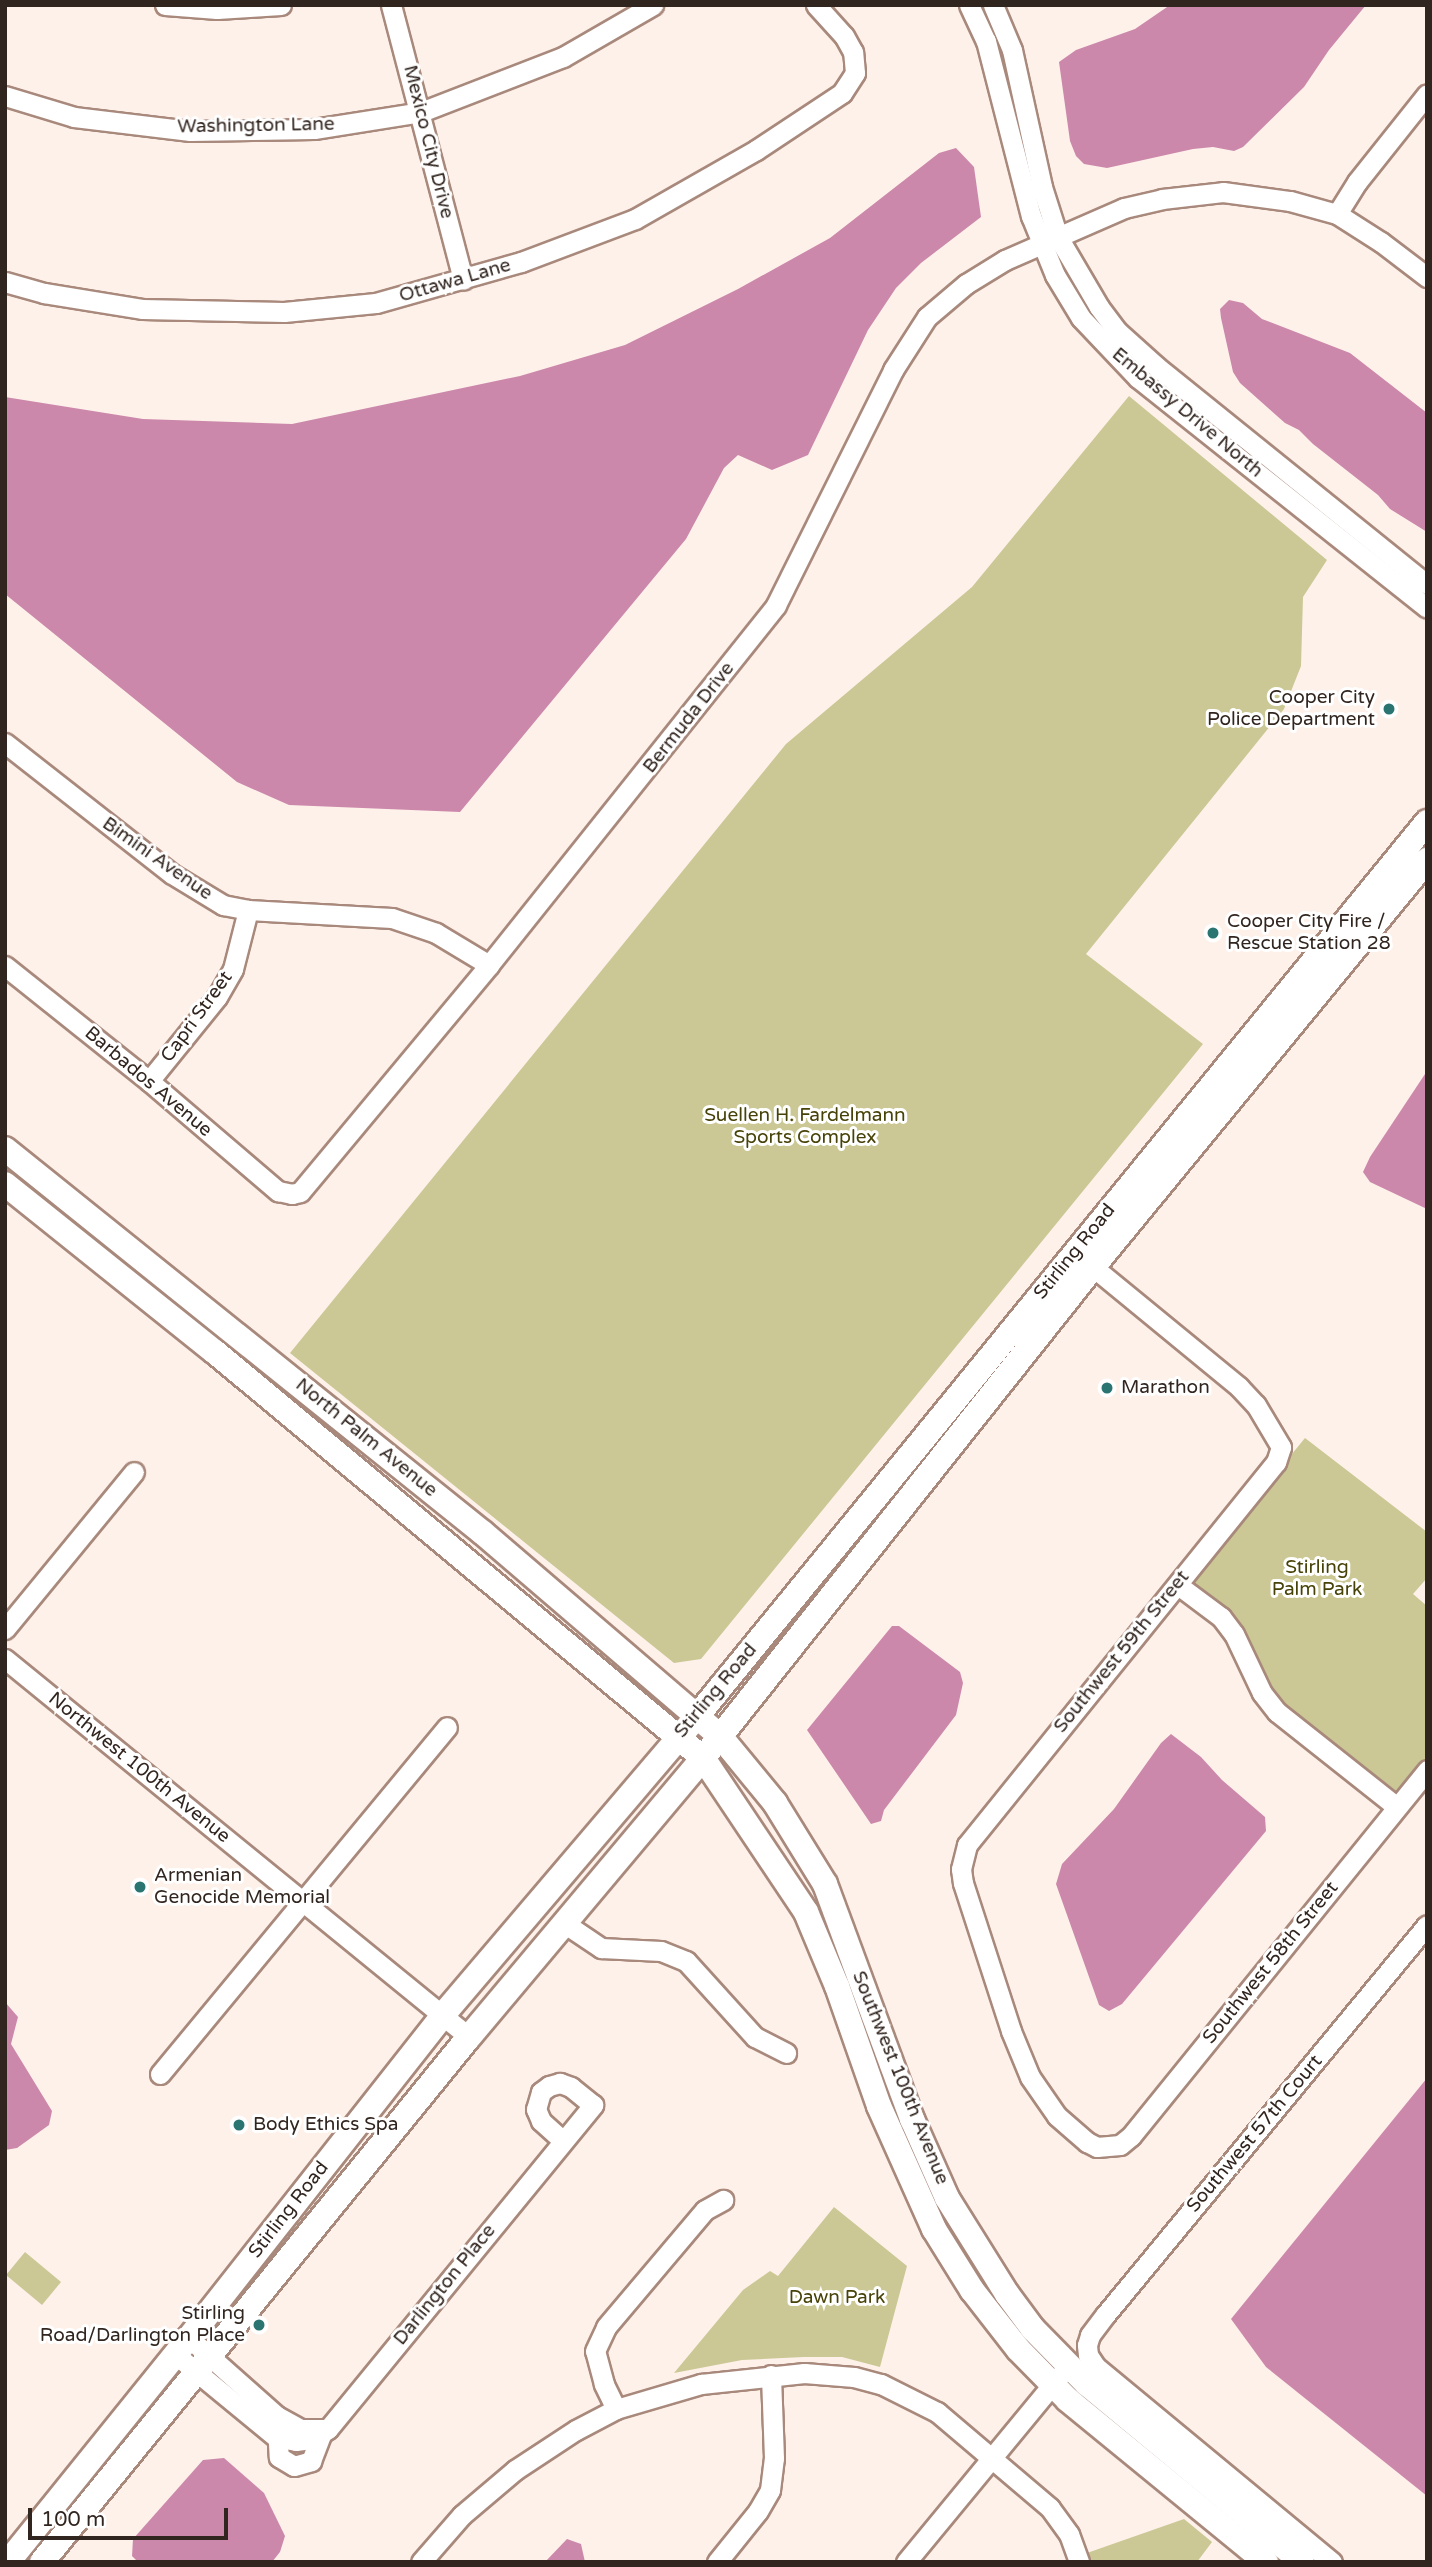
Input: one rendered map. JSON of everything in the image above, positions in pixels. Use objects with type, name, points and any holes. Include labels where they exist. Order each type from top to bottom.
[{"type":"main road","name":"Stirling Road","points":[[8,2562],[183,2347],[442,2016],[698,1715],[1427,822]]},
{"type":"main road","name":"Stirling Road","points":[[45,2558],[469,2037],[703,1758],[1093,1267],[1427,860]]},
{"type":"main road","name":"North Palm Avenue","points":[[5,1149],[350,1424],[720,1736]]},
{"type":"main road","points":[[11,1188],[33,1171]]},
{"type":"main road","name":"North Palm Avenue","points":[[11,1188],[215,1352],[703,1758]]},
{"type":"main road","name":"Southwest 100th Avenue","points":[[720,1736],[775,1803],[825,1884],[912,2119],[947,2198],[978,2252],[1095,2424],[1266,2562]]},
{"type":"main road","name":"Southwest 100th Avenue","points":[[703,1758],[806,1912],[837,1986],[879,2106],[947,2251],[1002,2330],[1060,2375],[1133,2424],[1302,2562]]},
{"type":"main road","points":[[27,2538],[45,2558]]},
{"type":"street","points":[[165,5],[218,9],[281,5]]},
{"type":"street","name":"Mexico City Drive","points":[[391,5],[463,279]]},
{"type":"street","name":"Washington Lane","points":[[5,96],[74,117],[190,131],[314,129],[421,112],[564,57],[653,5]]},
{"type":"street","name":"Ottawa Lane","points":[[5,282],[44,293],[142,309],[284,312],[376,303],[463,279],[635,219],[756,150],[833,99],[849,85],[855,73],[855,60],[849,44],[816,5]]},
{"type":"street","name":"Embassy Drive North","points":[[969,5],[986,41],[1031,216],[1117,331],[1427,585]]},
{"type":"street","name":"Embassy Drive North","points":[[993,5],[1012,50],[1042,187],[1049,241],[1081,318],[1138,378],[1427,608]]},
{"type":"street","points":[[1337,214],[1357,182],[1427,94]]},
{"type":"street","name":"Bermuda Drive","points":[[292,1194],[309,1185],[489,965],[776,605],[893,370],[927,317],[966,284],[1005,260],[1124,208],[1162,199],[1223,192],[1290,201],[1337,214],[1381,242],[1427,277]]},
{"type":"street","name":"Bimini Avenue","points":[[5,743],[172,874],[223,905],[248,910],[392,918],[436,933],[489,965]]},
{"type":"street","name":"Capri Street","points":[[149,1081],[217,997],[233,969],[248,910]]},
{"type":"street","name":"Barbados Avenue","points":[[5,966],[149,1081],[278,1191],[292,1194]]},
{"type":"street","name":"Southwest 59th Street","points":[[1093,1267],[1239,1387],[1256,1405],[1281,1447],[1276,1462],[977,1830],[963,1857],[963,1883],[1030,2077],[1044,2100],[1075,2132],[1097,2147],[1109,2148]]},
{"type":"street","points":[[5,1629],[134,1472]]},
{"type":"street","points":[[1178,1585],[1221,1617],[1234,1634],[1262,1693],[1278,1712],[1397,1807]]},
{"type":"street","name":"Northwest 100th Avenue","points":[[5,1659],[469,2037]]},
{"type":"street","points":[[160,2074],[447,1727]]},
{"type":"street","name":"Southwest 58th Street","points":[[1109,2148],[1119,2146],[1131,2136],[1427,1770]]},
{"type":"street","points":[[565,1923],[601,1948],[661,1951],[687,1961],[755,2038],[786,2053]]},
{"type":"street","name":"Southwest 57th Court","points":[[1332,2562],[1096,2367],[1088,2355],[1087,2345],[1090,2335],[1106,2314],[1427,1925]]},
{"type":"street","name":"Darlington Place","points":[[325,2431],[562,2140]]},
{"type":"street","points":[[617,2409],[604,2384],[595,2351],[606,2327],[705,2210],[723,2200]]},
{"type":"street","points":[[183,2347],[246,2413],[276,2437],[304,2441],[325,2431]]},
{"type":"street","points":[[202,2364],[248,2390],[277,2416],[300,2429],[325,2431]]},
{"type":"street","points":[[717,2562],[758,2511],[770,2490],[775,2458],[771,2375]]},
{"type":"street","points":[[421,2562],[462,2515],[514,2470],[576,2430],[617,2409],[701,2384],[771,2375],[854,2377],[881,2384],[937,2412],[1050,2508],[1069,2535],[1079,2562]]},
{"type":"street","points":[[906,2562],[1060,2375]]},
{"type":"street","points":[[246,2413],[248,2390]]},
{"type":"street","points":[[276,2437],[277,2416]]},
{"type":"green space","name":"Suellen H. Fardelmann Sports Complex","points":[[1129,396],[1327,560],[1303,597],[1301,666],[1284,709],[1086,954],[1203,1044],[701,1659],[674,1663],[290,1353],[786,744],[972,587]]},
{"type":"green space","name":"Stirling Palm Park","points":[[1305,1438],[1427,1532],[1427,1578],[1413,1594],[1427,1606],[1427,1770],[1397,1807],[1270,1703],[1234,1634],[1182,1588]]},
{"type":"green space","name":"Dawn Park","points":[[834,2207],[907,2266],[880,2367],[842,2357],[804,2357],[742,2360],[674,2373],[743,2290],[770,2271],[778,2276]]},
{"type":"green space","points":[[25,2252],[61,2282],[42,2305],[6,2275]]},
{"type":"green space","points":[[1184,2519],[1212,2542],[1197,2562],[1089,2562],[1087,2553]]},
{"type":"shaded area","points":[[1170,5],[1366,5],[1329,50],[1304,87],[1243,147],[1234,151],[1213,147],[1193,149],[1107,168],[1084,164],[1076,156],[1070,141],[1059,62],[1076,50],[1135,29]]},
{"type":"shaded area","points":[[956,148],[974,167],[981,217],[921,263],[896,288],[868,330],[808,455],[772,470],[738,455],[724,468],[686,539],[460,812],[289,805],[237,782],[5,594],[5,397],[143,419],[292,424],[520,376],[625,345],[738,289],[830,238],[939,153]]},
{"type":"shaded area","points":[[1229,300],[1243,303],[1262,319],[1350,353],[1427,413],[1427,532],[1390,509],[1378,495],[1299,430],[1285,423],[1240,383],[1233,372],[1221,318],[1220,309]]},
{"type":"shaded area","points":[[1427,1071],[1427,1209],[1370,1182],[1363,1172],[1370,1157]]},
{"type":"shaded area","points":[[892,1626],[899,1626],[960,1672],[963,1683],[956,1715],[884,1810],[881,1821],[871,1824],[807,1730]]},
{"type":"shaded area","points":[[1171,1734],[1201,1757],[1222,1780],[1265,1817],[1266,1831],[1122,2004],[1109,2011],[1099,2005],[1056,1884],[1062,1864],[1114,1809],[1161,1743]]},
{"type":"shaded area","points":[[5,2002],[18,2017],[11,2044],[52,2111],[49,2125],[17,2148],[5,2150]]},
{"type":"shaded area","points":[[1427,2078],[1427,2496],[1266,2367],[1231,2319]]},
{"type":"shaded area","points":[[224,2458],[264,2493],[285,2536],[280,2552],[272,2562],[138,2562],[132,2556],[133,2539],[203,2460]]},
{"type":"shaded area","points":[[567,2539],[581,2544],[585,2562],[545,2562]]},
{"type":"place","name":"Cooper City Police Department","points":[[1389,709]]},
{"type":"place","name":"Cooper City Fire / Rescue Station 28","points":[[1213,933]]},
{"type":"place","name":"Marathon","points":[[1107,1388]]},
{"type":"place","name":"Armenian Genocide Memorial","points":[[140,1887]]},
{"type":"place","name":"Body Ethics Spa","points":[[239,2125]]},
{"type":"place","name":"Stirling Road/Darlington Place","points":[[259,2325]]}]
